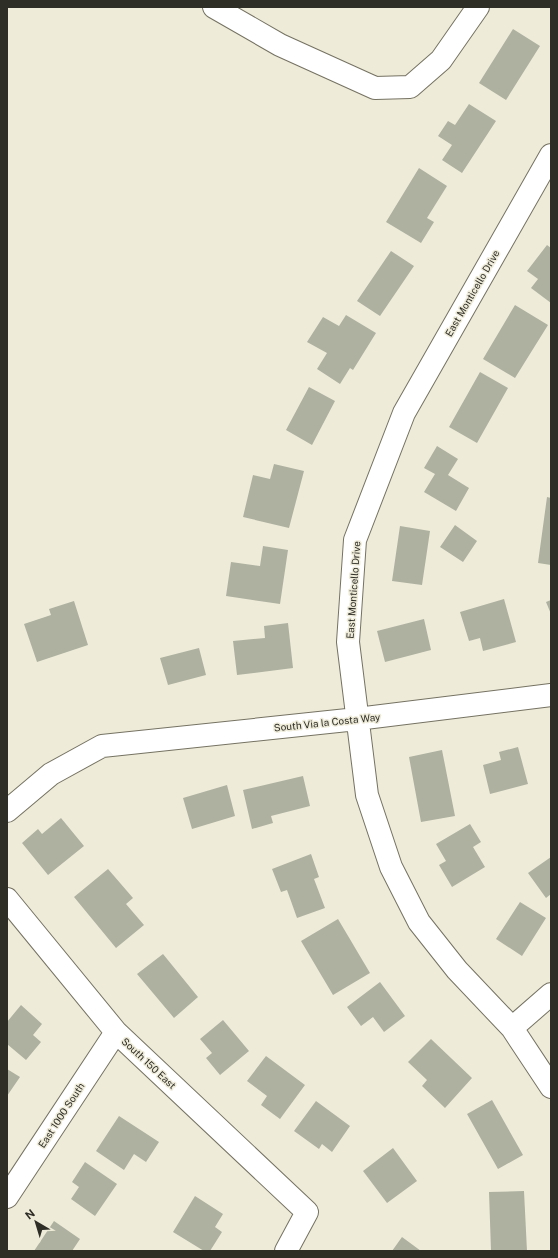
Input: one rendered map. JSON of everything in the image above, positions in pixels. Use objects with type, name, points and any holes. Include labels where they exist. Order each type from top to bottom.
[{"type":"street","points":[[214,7],[280,45],[375,88],[410,87],[441,60],[478,7]]},
{"type":"street","name":"East Monticello Drive","points":[[551,155],[546,178],[404,413],[355,540],[348,642],[366,795],[391,867],[419,922],[457,970],[512,1028],[551,1087]]},
{"type":"street","name":"South Via la Costa Way","points":[[7,811],[51,774],[102,746],[358,719],[551,695]]},
{"type":"street","name":"South 150 East","points":[[7,899],[116,1032],[307,1212],[286,1251]]},
{"type":"street","points":[[512,1028],[551,994]]},
{"type":"street","name":"East 1000 South","points":[[7,1197],[116,1032]]},
{"type":"building","points":[[513,29],[540,46],[506,100],[479,83]]},
{"type":"building","points":[[469,104],[496,121],[462,173],[442,160],[452,145],[438,136],[448,121],[455,125]]},
{"type":"building","points":[[419,168],[447,186],[427,218],[434,222],[421,243],[386,222]]},
{"type":"building","points":[[547,245],[551,248],[551,303],[531,288],[538,279],[527,271]]},
{"type":"building","points":[[391,251],[414,266],[380,316],[357,301]]},
{"type":"building","points":[[515,305],[548,325],[515,378],[483,359]]},
{"type":"building","points":[[346,315],[376,333],[353,370],[350,368],[340,384],[317,369],[327,353],[307,342],[323,317],[339,326]]},
{"type":"building","points":[[480,372],[508,388],[477,443],[449,427]]},
{"type":"building","points":[[309,387],[335,401],[312,445],[286,430]]},
{"type":"building","points":[[437,446],[458,459],[448,475],[469,488],[456,511],[424,492],[435,474],[424,468]]},
{"type":"building","points":[[274,464],[304,471],[289,528],[243,517],[253,475],[270,479]]},
{"type":"building","points":[[547,497],[551,498],[551,565],[538,563]]},
{"type":"building","points":[[455,525],[477,541],[463,562],[440,547]]},
{"type":"building","points":[[400,526],[430,531],[422,585],[392,581]]},
{"type":"building","points":[[263,546],[288,550],[280,604],[226,596],[231,562],[260,566]]},
{"type":"building","points":[[504,599],[516,642],[483,651],[480,638],[469,641],[460,612]]},
{"type":"building","points":[[551,600],[551,614],[546,602]]},
{"type":"building","points":[[74,601],[88,645],[37,662],[24,624],[51,615],[49,609]]},
{"type":"building","points":[[424,619],[431,650],[385,662],[377,631]]},
{"type":"building","points":[[288,623],[293,668],[237,675],[233,641],[265,638],[264,626]]},
{"type":"building","points":[[199,648],[206,675],[168,685],[160,658]]},
{"type":"building","points":[[518,747],[528,784],[490,794],[483,765],[501,760],[499,752]]},
{"type":"building","points":[[442,750],[455,816],[421,822],[409,757]]},
{"type":"building","points":[[303,776],[310,806],[271,816],[273,823],[252,829],[243,790]]},
{"type":"building","points":[[227,785],[235,816],[192,829],[183,798]]},
{"type":"building","points":[[61,818],[84,846],[48,875],[22,843],[38,829],[42,834]]},
{"type":"building","points":[[470,824],[481,842],[473,847],[485,867],[452,887],[439,865],[446,861],[436,844]]},
{"type":"building","points":[[311,854],[319,877],[314,879],[325,908],[297,918],[287,890],[281,892],[272,869]]},
{"type":"building","points":[[551,857],[551,894],[546,898],[528,873]]},
{"type":"building","points":[[108,869],[133,898],[126,904],[144,925],[116,948],[74,897]]},
{"type":"building","points":[[520,902],[546,918],[522,956],[496,939]]},
{"type":"building","points":[[338,919],[370,973],[333,995],[301,941]]},
{"type":"building","points":[[163,954],[198,997],[174,1018],[137,974]]},
{"type":"building","points":[[380,982],[405,1016],[384,1032],[373,1017],[361,1026],[347,1007]]},
{"type":"building","points":[[21,1005],[42,1024],[33,1035],[41,1042],[26,1060],[7,1044],[7,1022]]},
{"type":"building","points":[[223,1020],[249,1051],[220,1075],[206,1058],[212,1053],[200,1039]]},
{"type":"building","points":[[431,1039],[472,1078],[445,1108],[422,1086],[427,1080],[408,1062]]},
{"type":"building","points":[[266,1056],[305,1085],[280,1119],[261,1105],[267,1096],[247,1081]]},
{"type":"building","points":[[7,1069],[20,1077],[7,1096]]},
{"type":"building","points":[[492,1100],[523,1155],[498,1169],[467,1114]]},
{"type":"building","points":[[316,1101],[350,1126],[332,1152],[322,1144],[319,1149],[294,1131]]},
{"type":"building","points":[[119,1116],[159,1142],[146,1162],[134,1154],[124,1170],[96,1151]]},
{"type":"building","points":[[393,1148],[417,1181],[387,1203],[363,1171]]},
{"type":"building","points":[[85,1162],[117,1184],[95,1216],[71,1199],[79,1187],[72,1182]]},
{"type":"building","points":[[524,1191],[527,1251],[491,1251],[489,1192]]},
{"type":"building","points":[[195,1196],[223,1214],[215,1227],[222,1232],[210,1251],[204,1251],[173,1232]]},
{"type":"building","points":[[54,1221],[80,1239],[72,1251],[34,1251]]},
{"type":"building","points":[[402,1237],[421,1251],[392,1251]]}]
